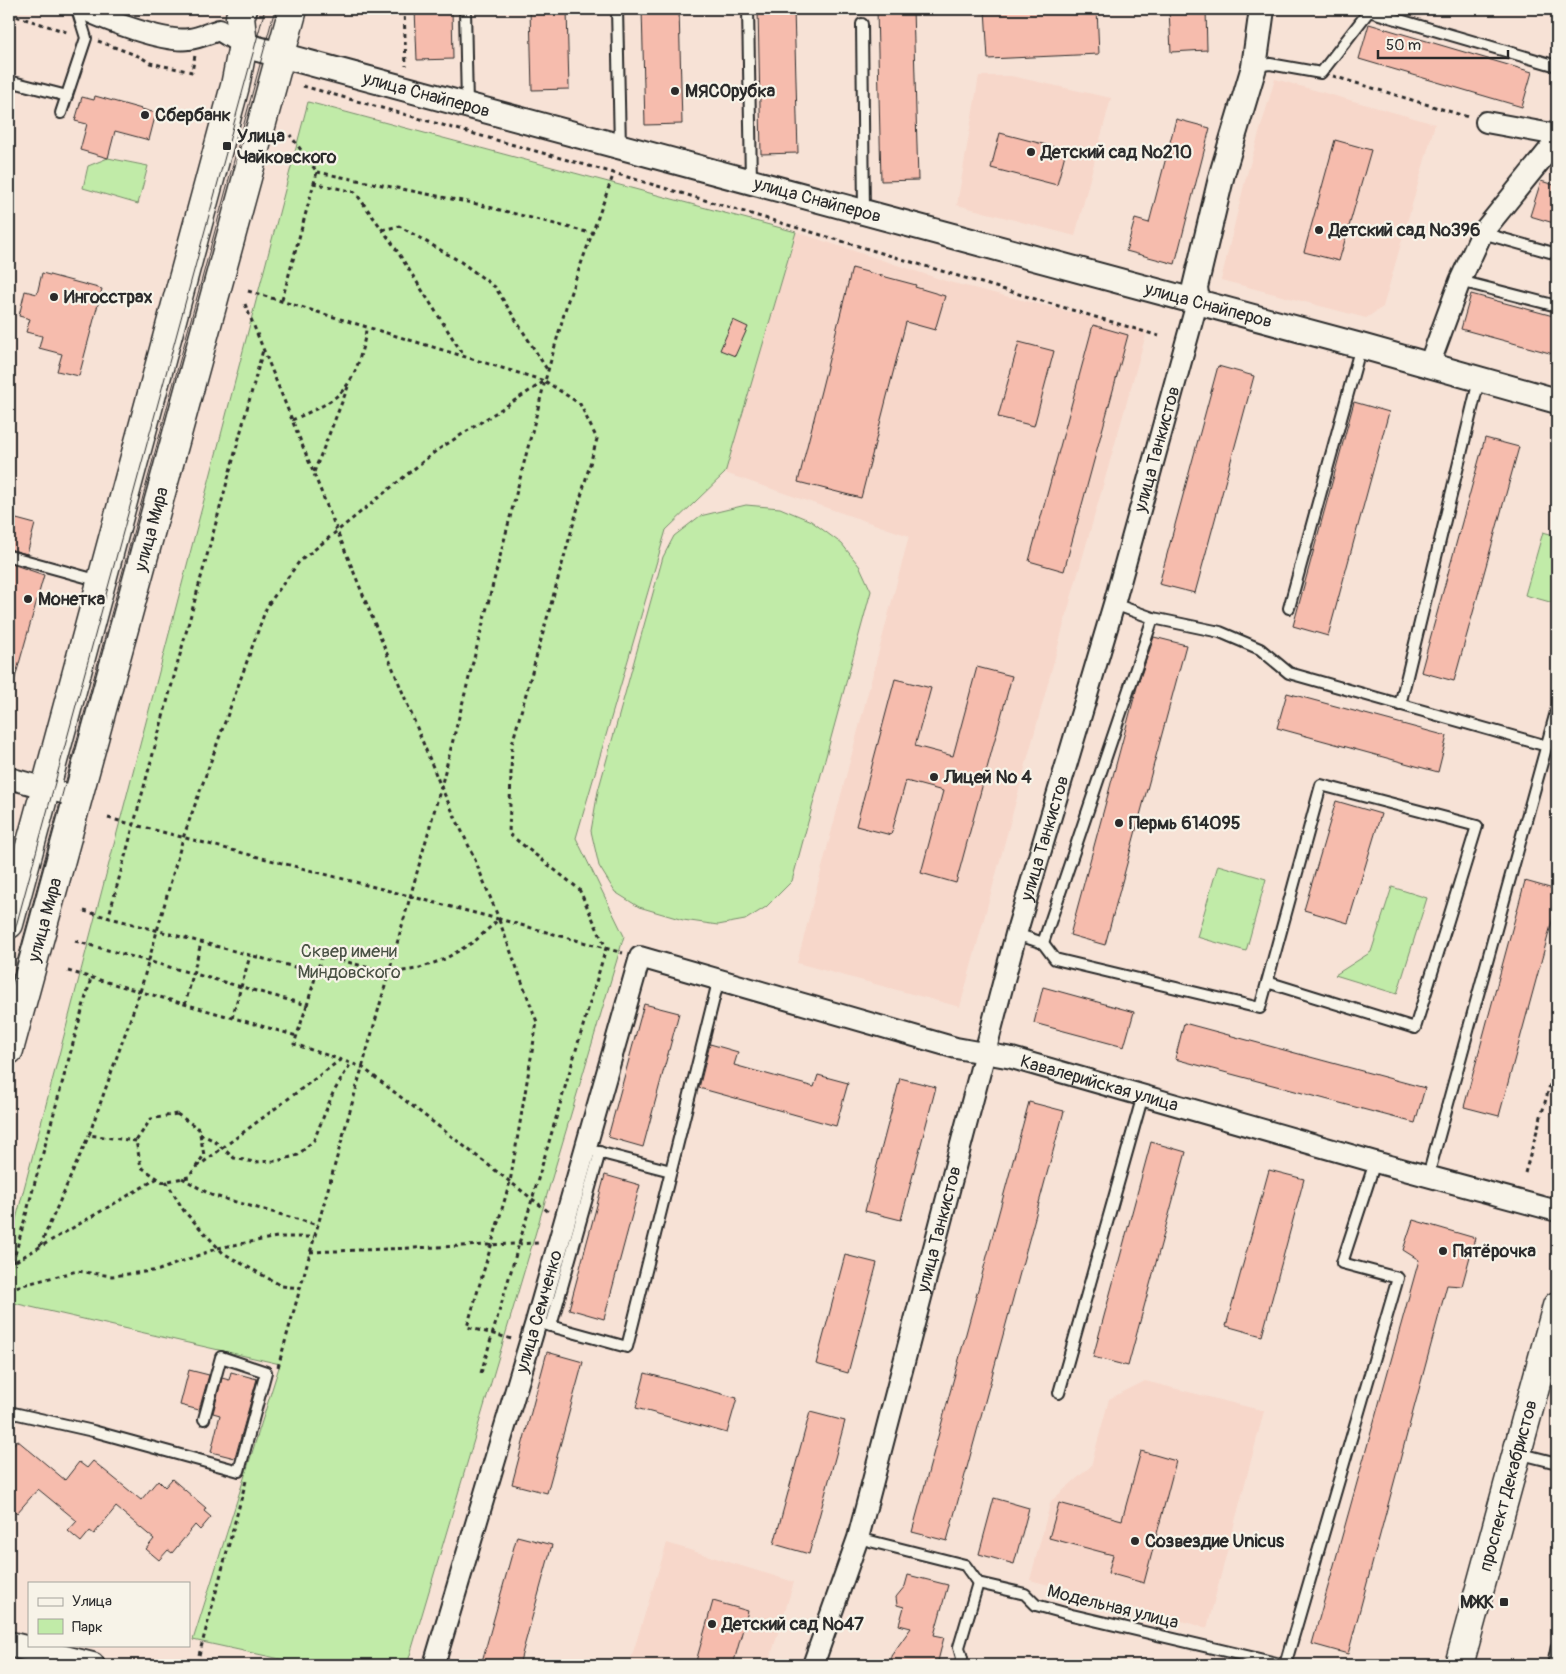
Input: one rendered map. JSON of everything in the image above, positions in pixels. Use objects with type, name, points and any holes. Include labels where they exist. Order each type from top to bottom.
[{"type":"main road","name":"улица Мира","points":[[9,924],[44,788],[235,86],[243,45],[240,18],[243,9]]},
{"type":"main road","name":"улица Мира","points":[[9,1050],[293,9]]},
{"type":"main road","name":"проспект Декабристов","points":[[1459,1665],[1557,1306]]},
{"type":"street","name":"улица Снайперов","points":[[83,9],[102,18],[172,38],[190,39],[219,30],[243,45],[1361,346],[1557,401]]},
{"type":"street","name":"улица Танкистов","points":[[813,1665],[858,1538],[1016,934],[1114,604],[1197,303],[1196,278],[1222,174],[1254,67],[1262,9]]},
{"type":"street","points":[[1486,122],[1557,135]]},
{"type":"street","points":[[1429,365],[1460,281],[1482,233],[1557,140]]},
{"type":"street","points":[[9,778],[77,796]]},
{"type":"street","name":"Кавалерийская улица","points":[[640,957],[719,978],[956,1048],[985,1052],[1143,1095],[1375,1162],[1557,1211]]},
{"type":"street","name":"улица Семченко","points":[[434,1665],[544,1324],[593,1151],[640,957]]},
{"type":"street","points":[[9,1644],[92,1665]]},
{"type":"lane","points":[[61,113],[86,38],[77,9]]},
{"type":"lane","points":[[464,9],[467,105]]},
{"type":"lane","points":[[617,9],[620,147]]},
{"type":"lane","points":[[748,9],[751,182]]},
{"type":"lane","points":[[1254,67],[1270,64],[1321,73],[1369,11],[1557,66]]},
{"type":"lane","points":[[862,24],[864,213]]},
{"type":"lane","points":[[9,81],[67,96]]},
{"type":"lane","points":[[1482,233],[1557,254]]},
{"type":"lane","points":[[1460,281],[1557,306]]},
{"type":"lane","points":[[1289,608],[1361,346]]},
{"type":"lane","points":[[1400,705],[1480,380]]},
{"type":"lane","points":[[9,556],[100,581]]},
{"type":"lane","points":[[1114,604],[1153,618],[1220,632],[1260,649],[1289,673],[1547,746]]},
{"type":"lane","points":[[1043,943],[1153,618]]},
{"type":"lane","points":[[1428,1176],[1557,708]]},
{"type":"lane","points":[[1016,934],[1043,943],[1055,959],[1260,1008],[1320,785],[1476,826],[1415,1028],[1267,982]]},
{"type":"lane","points":[[544,1324],[627,1347],[719,978]]},
{"type":"lane","points":[[1059,1394],[1143,1095]]},
{"type":"lane","points":[[593,1151],[671,1171]]},
{"type":"lane","points":[[1285,1665],[1398,1278],[1342,1263],[1375,1162]]},
{"type":"lane","points":[[9,1412],[93,1431],[239,1471],[266,1372],[221,1357],[204,1419]]},
{"type":"lane","points":[[1517,1452],[1557,1463]]},
{"type":"lane","points":[[858,1538],[965,1565],[978,1582],[959,1648],[962,1658],[960,1665]]},
{"type":"lane","name":"Модельная улица","points":[[978,1582],[1025,1594],[1036,1605],[1072,1615],[1285,1665]]},
{"type":"lane","points":[[1553,1665],[1557,1646]]},
{"type":"path","points":[[404,9],[406,66]]},
{"type":"path","points":[[1321,73],[1486,122]]},
{"type":"path","points":[[303,86],[614,173],[1159,336]]},
{"type":"path","points":[[290,135],[316,172],[477,204],[590,233]]},
{"type":"path","points":[[282,300],[316,172]]},
{"type":"path","points":[[276,1373],[441,787],[548,370],[590,233],[614,173]]},
{"type":"path","points":[[313,183],[355,192],[465,356]]},
{"type":"path","points":[[382,230],[399,226],[461,262],[495,287],[548,370]]},
{"type":"path","points":[[248,291],[545,381],[580,404],[597,439],[512,744],[510,834],[579,889],[606,948],[481,1373]]},
{"type":"path","points":[[245,304],[441,787],[473,854],[537,1022],[510,1182],[467,1327],[514,1339]]},
{"type":"path","points":[[314,472],[359,361],[366,327]]},
{"type":"path","points":[[108,919],[263,350]]},
{"type":"path","points":[[39,1247],[89,1135],[140,992],[183,838],[267,606],[299,562],[337,531],[436,451],[545,381]]},
{"type":"path","points":[[292,420],[328,404],[348,387]]},
{"type":"path","points":[[108,818],[640,957]]},
{"type":"path","points":[[84,911],[108,919],[316,973]]},
{"type":"path","points":[[499,919],[475,941],[445,959],[417,969],[388,974],[322,955],[294,1044],[362,1067],[551,1214]]},
{"type":"path","points":[[76,941],[306,1005]]},
{"type":"path","points":[[185,1005],[201,943]]},
{"type":"path","points":[[232,1018],[250,956]]},
{"type":"path","points":[[68,971],[297,1036]]},
{"type":"path","points":[[14,1262],[90,978]]},
{"type":"path","points":[[194,1168],[340,1060]]},
{"type":"path","points":[[1525,1173],[1557,1060]]},
{"type":"path","points":[[200,1134],[213,1140],[234,1158],[254,1162],[277,1161],[298,1155],[314,1140],[333,1093],[352,1063]]},
{"type":"path","points":[[177,1114],[199,1129],[200,1134],[204,1155],[189,1177],[166,1181],[141,1167],[136,1141],[151,1119],[177,1114]]},
{"type":"path","points":[[89,1135],[136,1141]]},
{"type":"path","points":[[9,1266],[158,1178]]},
{"type":"path","points":[[182,1178],[211,1195],[318,1225]]},
{"type":"path","points":[[166,1181],[184,1211],[218,1248],[261,1276],[282,1286],[300,1288]]},
{"type":"path","points":[[9,1286],[15,1287],[77,1271],[112,1276],[159,1270],[218,1248],[277,1237],[314,1237]]},
{"type":"path","points":[[310,1252],[543,1243]]},
{"type":"path","points":[[199,1655],[247,1477]]},
{"type":"shaded area","name":"Детский сад №210","points":[[979,76],[1011,76],[1111,98],[1075,236],[957,205]]},
{"type":"shaded area","name":"Детский сад №396","points":[[1275,79],[1435,124],[1383,307],[1366,318],[1221,280],[1245,181]]},
{"type":"shaded area","points":[[796,232],[949,282],[1147,331],[1073,591],[960,1007],[797,963],[909,536],[725,473]]},
{"type":"shaded area","name":"Созвездие Unicus","points":[[1145,1381],[1264,1411],[1207,1628],[1030,1580],[1051,1501],[1091,1466],[1109,1399]]},
{"type":"shaded area","name":"Детский сад №47","points":[[667,1543],[794,1582],[768,1665],[629,1665]]},
{"type":"green space","name":"Сквер имени Миндовского","points":[[308,102],[796,232],[725,473],[666,530],[576,838],[624,936],[407,1665],[308,1665],[193,1640],[280,1364],[9,1302],[9,1246]]},
{"type":"green space","points":[[108,158],[148,166],[138,204],[83,188],[88,166]]},
{"type":"green space","points":[[746,505],[780,508],[811,521],[842,544],[860,567],[871,591],[792,881],[766,907],[745,920],[718,925],[683,920],[639,907],[615,892],[599,866],[591,831],[598,791],[663,557],[674,536],[700,516]]},
{"type":"green space","points":[[1543,532],[1557,536],[1557,604],[1525,595]]},
{"type":"green space","points":[[1218,865],[1266,879],[1246,951],[1197,937]]},
{"type":"green space","points":[[1392,887],[1427,898],[1397,994],[1335,975],[1371,952]]},
{"type":"building","points":[[415,9],[452,9],[453,59],[417,60]]},
{"type":"building","points":[[530,9],[567,9],[569,89],[532,90]]},
{"type":"building","points":[[642,9],[679,9],[682,124],[645,125]]},
{"type":"building","points":[[758,9],[794,9],[798,153],[761,154]]},
{"type":"building","points":[[877,9],[913,9],[918,180],[881,181]]},
{"type":"building","points":[[985,9],[1097,9],[1099,54],[988,59]]},
{"type":"building","points":[[1169,9],[1206,9],[1207,50],[1171,52]]},
{"type":"building","points":[[1369,24],[1532,72],[1522,107],[1359,59]]},
{"type":"building","points":[[95,96],[156,113],[149,140],[115,131],[108,158],[80,150],[87,124],[75,121],[82,97],[94,100]]},
{"type":"building","points":[[1176,119],[1210,128],[1175,264],[1126,251],[1135,219],[1149,223]]},
{"type":"building","points":[[1000,133],[1066,150],[1057,185],[991,168]]},
{"type":"building","points":[[1335,140],[1371,150],[1339,261],[1304,252]]},
{"type":"building","points":[[1541,181],[1557,186],[1557,224],[1530,216]]},
{"type":"building","points":[[852,268],[916,285],[915,287],[945,296],[935,330],[906,322],[861,498],[798,482]]},
{"type":"building","points":[[42,273],[102,289],[79,376],[57,371],[62,354],[39,348],[42,336],[26,332],[30,319],[19,316],[25,291],[37,294]]},
{"type":"building","points":[[1471,294],[1557,317],[1557,355],[1461,329]]},
{"type":"building","points":[[733,320],[748,327],[735,356],[720,350]]},
{"type":"building","points":[[1093,325],[1128,335],[1064,571],[1029,561]]},
{"type":"building","points":[[1019,342],[1054,351],[1034,426],[998,417]]},
{"type":"building","points":[[1218,366],[1254,376],[1195,593],[1159,584]]},
{"type":"building","points":[[1354,402],[1389,412],[1328,636],[1293,626]]},
{"type":"building","points":[[1485,438],[1519,447],[1454,681],[1421,672]]},
{"type":"building","points":[[9,517],[35,524],[27,554],[9,549]]},
{"type":"building","points":[[9,563],[44,575],[13,685],[9,684]]},
{"type":"building","points":[[1154,637],[1186,645],[1105,945],[1070,935],[1137,687]]},
{"type":"building","points":[[977,667],[1012,676],[956,883],[921,873],[943,791],[906,781],[891,835],[856,826],[895,679],[931,688],[915,746],[953,756]]},
{"type":"building","points":[[1287,693],[1447,736],[1438,772],[1277,728]]},
{"type":"building","points":[[1336,801],[1381,814],[1348,923],[1304,910]]},
{"type":"building","points":[[1525,881],[1557,890],[1557,903],[1499,1116],[1464,1107]]},
{"type":"building","points":[[1043,987],[1134,1012],[1124,1047],[1034,1023]]},
{"type":"building","points":[[644,1004],[679,1013],[643,1147],[608,1137]]},
{"type":"building","points":[[1184,1023],[1425,1088],[1415,1123],[1175,1059]]},
{"type":"building","points":[[710,1044],[738,1052],[734,1065],[814,1087],[818,1075],[848,1083],[836,1126],[699,1088]]},
{"type":"building","points":[[900,1078],[936,1087],[901,1220],[865,1211]]},
{"type":"building","points":[[1029,1102],[1064,1111],[947,1541],[912,1532]]},
{"type":"building","points":[[1151,1142],[1186,1152],[1128,1366],[1093,1357]]},
{"type":"building","points":[[1269,1170],[1304,1179],[1262,1336],[1226,1326]]},
{"type":"building","points":[[605,1175],[640,1185],[604,1319],[569,1309]]},
{"type":"building","points":[[1413,1220],[1475,1238],[1462,1286],[1447,1285],[1348,1654],[1312,1644],[1419,1260],[1403,1250]]},
{"type":"building","points":[[845,1255],[877,1263],[848,1373],[816,1364]]},
{"type":"building","points":[[547,1352],[583,1362],[547,1493],[512,1484]]},
{"type":"building","points":[[189,1370],[209,1375],[199,1410],[180,1405]]},
{"type":"building","points":[[231,1372],[257,1379],[235,1458],[211,1452],[220,1415],[213,1413],[222,1378],[229,1380]]},
{"type":"building","points":[[645,1373],[737,1398],[727,1433],[636,1408]]},
{"type":"building","points":[[810,1412],[845,1421],[809,1554],[774,1544]]},
{"type":"building","points":[[17,1440],[65,1480],[79,1462],[87,1468],[93,1461],[141,1500],[158,1480],[165,1487],[172,1479],[206,1508],[204,1511],[211,1517],[200,1530],[195,1525],[172,1553],[168,1550],[159,1560],[146,1549],[154,1539],[116,1507],[94,1534],[90,1531],[81,1542],[68,1531],[77,1521],[38,1489],[17,1513],[9,1506],[9,1450]]},
{"type":"building","points":[[1141,1451],[1176,1461],[1144,1583],[1108,1573],[1113,1555],[1049,1538],[1059,1503],[1122,1520]]},
{"type":"building","points":[[994,1498],[1029,1508],[1014,1564],[979,1554]]},
{"type":"building","points":[[517,1536],[552,1545],[519,1665],[481,1665]]},
{"type":"building","points":[[908,1575],[948,1585],[934,1635],[944,1637],[937,1665],[892,1665],[891,1656],[911,1628],[899,1625],[904,1607],[897,1605],[896,1597],[905,1586]]},
{"type":"building","points":[[713,1601],[748,1611],[733,1665],[695,1665]]},
{"type":"tram line","points":[[9,952],[265,9]]},
{"type":"tram line","points":[[9,991],[275,9]]},
{"type":"place","name":"МЯСОрубка","points":[[675,91]]},
{"type":"place","name":"Сбербанк","points":[[145,115]]},
{"type":"place","name":"Улица Чайковского","points":[[227,146]]},
{"type":"place","name":"Детский сад №210","points":[[1031,152]]},
{"type":"place","name":"Детский сад №396","points":[[1319,230]]},
{"type":"place","name":"Ингосстрах","points":[[54,297]]},
{"type":"place","name":"Монетка","points":[[28,599]]},
{"type":"place","name":"Лицей № 4","points":[[934,777]]},
{"type":"place","name":"Пермь 614095","points":[[1119,823]]},
{"type":"place","name":"Пятёрочка","points":[[1443,1251]]},
{"type":"place","name":"Созвездие Unicus","points":[[1135,1541]]},
{"type":"place","name":"МЖК","points":[[1504,1602]]},
{"type":"place","name":"Детский сад №47","points":[[712,1624]]}]
